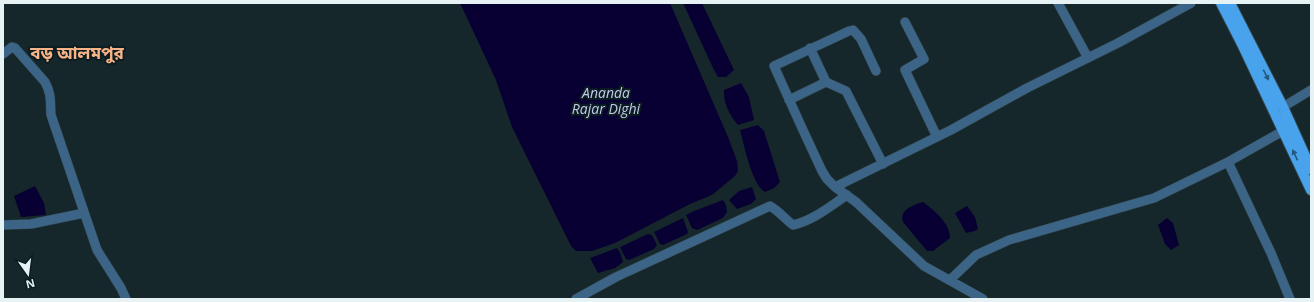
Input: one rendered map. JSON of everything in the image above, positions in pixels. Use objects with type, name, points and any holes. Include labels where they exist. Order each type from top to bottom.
[{"type":"main road","points":[[1221,3],[1311,169]]},
{"type":"main road","points":[[1230,3],[1278,109],[1283,131],[1311,190]]},
{"type":"street","points":[[1058,3],[1088,58]]},
{"type":"street","points":[[835,187],[937,137],[1027,88],[1118,43],[1191,3]]},
{"type":"street","points":[[905,22],[924,59],[905,70],[937,137]]},
{"type":"street","points":[[876,72],[862,39],[853,30],[810,48],[774,66],[827,179],[835,187],[856,202],[924,266],[983,299]]},
{"type":"street","points":[[3,54],[12,47],[15,48],[45,82],[51,97],[51,115],[96,250],[121,288],[126,299]]},
{"type":"street","points":[[810,48],[826,82],[846,91],[883,164]]},
{"type":"street","points":[[789,100],[826,82]]},
{"type":"street","points":[[1278,109],[1311,90]]},
{"type":"street","points":[[950,280],[976,255],[1009,240],[1154,198],[1228,162],[1283,131]]},
{"type":"street","points":[[1228,162],[1271,253],[1290,299]]},
{"type":"street","points":[[576,299],[616,277],[770,206],[778,210],[782,217],[793,225],[815,217],[847,195]]},
{"type":"street","points":[[3,225],[32,224],[84,213]]},
{"type":"water","name":"Ananda Rajar Dighi","points":[[460,3],[670,3],[728,137],[737,161],[738,171],[735,176],[712,195],[690,204],[615,243],[592,251],[576,251],[571,246],[512,127],[496,80]]},
{"type":"water","points":[[683,3],[702,3],[734,70],[726,77],[718,77]]},
{"type":"water","points":[[741,83],[749,97],[754,120],[738,125],[728,109],[724,90]]},
{"type":"water","points":[[758,125],[764,131],[780,182],[774,188],[765,192],[760,188],[752,173],[740,130]]},
{"type":"water","points":[[35,186],[44,203],[46,215],[21,217],[14,196]]},
{"type":"water","points":[[752,187],[756,199],[751,204],[737,209],[729,200],[739,191]]},
{"type":"water","points":[[723,200],[726,205],[727,212],[723,218],[697,230],[692,228],[686,215]]},
{"type":"water","points":[[923,202],[945,222],[949,233],[950,238],[933,251],[927,251],[903,222],[902,218],[905,211],[911,206]]},
{"type":"water","points":[[967,206],[975,217],[978,229],[966,233],[955,213]]},
{"type":"water","points":[[683,218],[688,232],[687,234],[663,245],[660,244],[654,232]]},
{"type":"water","points":[[1167,218],[1173,223],[1179,245],[1171,250],[1165,244],[1158,225]]},
{"type":"water","points":[[648,234],[652,235],[657,245],[654,249],[629,260],[626,259],[620,247]]},
{"type":"water","points":[[617,248],[623,262],[615,268],[598,273],[590,258]]},
{"type":"district","name":"বড় আলমপুর","points":[[77,52]]}]
